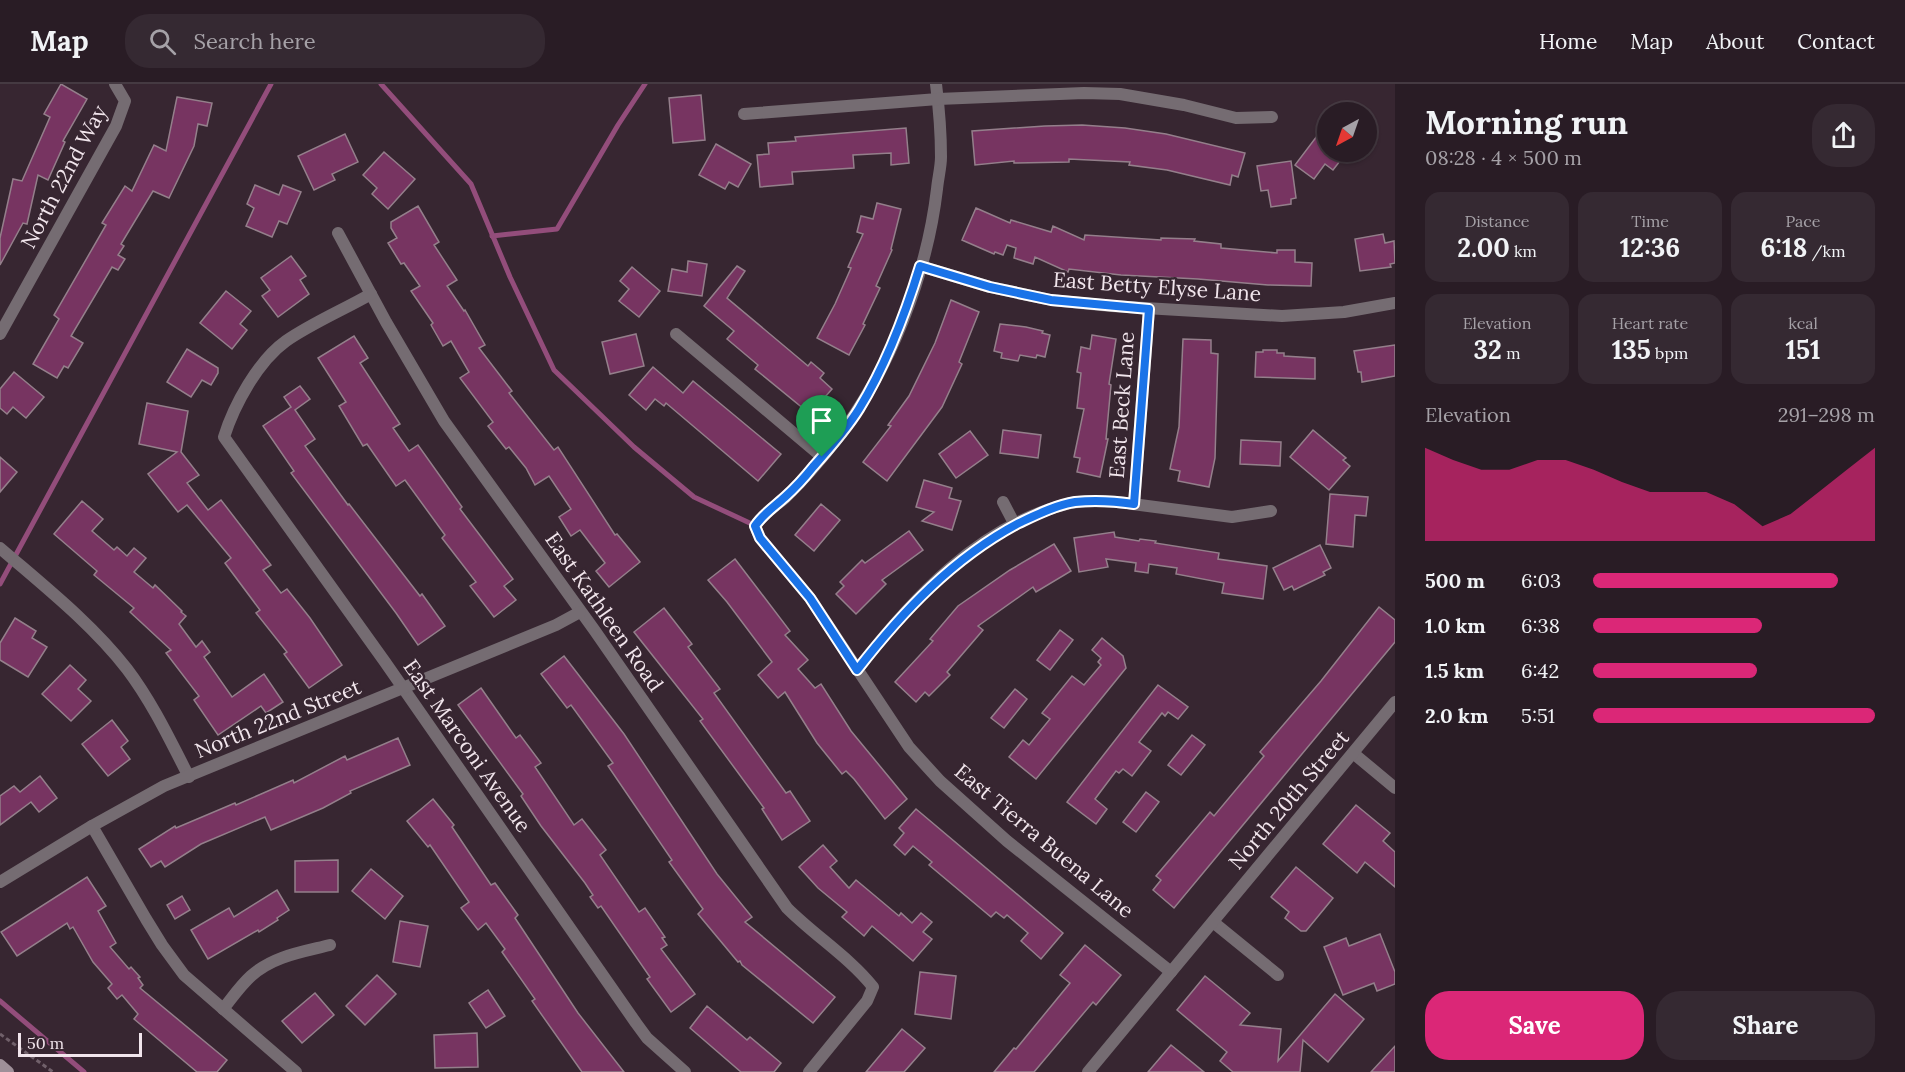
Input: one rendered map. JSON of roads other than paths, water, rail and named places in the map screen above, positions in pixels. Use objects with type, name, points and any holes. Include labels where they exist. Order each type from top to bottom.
[{"type":"main road","points":[[0,1065],[8,1072]]},
{"type":"street","name":"North 22nd Way","points":[[0,334],[116,126],[125,100],[115,84]]},
{"type":"street","points":[[676,334],[822,457],[859,410],[908,307],[933,224],[941,158],[936,84]]},
{"type":"street","points":[[744,114],[1107,89],[1120,94],[1184,105],[1236,118],[1272,117]]},
{"type":"street","name":"East Kathleen Road","points":[[338,233],[444,421],[787,908],[804,925],[859,969],[873,987],[867,1001],[810,1072]]},
{"type":"street","name":"East Betty Elyse Lane","points":[[920,266],[990,287],[1051,300],[1149,309],[1282,316],[1344,312],[1395,303]]},
{"type":"street","name":"East Marconi Avenue","points":[[371,294],[284,342],[262,364],[230,417],[224,437],[403,688],[636,1023],[647,1038],[685,1072]]},
{"type":"street","name":"East Beck Lane","points":[[1134,504],[1149,309]]},
{"type":"street","name":"East Tierra Buena Lane","points":[[822,457],[755,526],[760,538],[810,598],[909,747],[956,797],[1006,841],[1172,972]]},
{"type":"street","points":[[1003,501],[1015,525]]},
{"type":"street","points":[[857,670],[888,631],[930,587],[954,566],[987,540],[1036,515],[1072,502],[1100,501],[1232,517],[1271,511]]},
{"type":"street","points":[[0,548],[99,637],[128,670],[154,710],[189,777]]},
{"type":"street","name":"North 22nd Street","points":[[0,882],[92,826],[164,786],[556,625],[580,612]]},
{"type":"street","name":"North 20th Street","points":[[1088,1072],[1395,702]]},
{"type":"street","points":[[1353,753],[1395,788]]},
{"type":"street","points":[[92,826],[162,945],[184,975],[296,1072]]},
{"type":"street","points":[[1213,922],[1278,975]]},
{"type":"street","points":[[223,1009],[250,977],[263,967],[277,959],[330,945]]},
{"type":"waterway","points":[[0,584],[271,84]]},
{"type":"waterway","points":[[381,84],[471,184],[510,277],[554,370],[634,447],[694,497],[754,525]]},
{"type":"waterway","points":[[492,236],[557,229],[618,125],[645,84]]},
{"type":"waterway","points":[[0,1001],[84,1072]]}]
